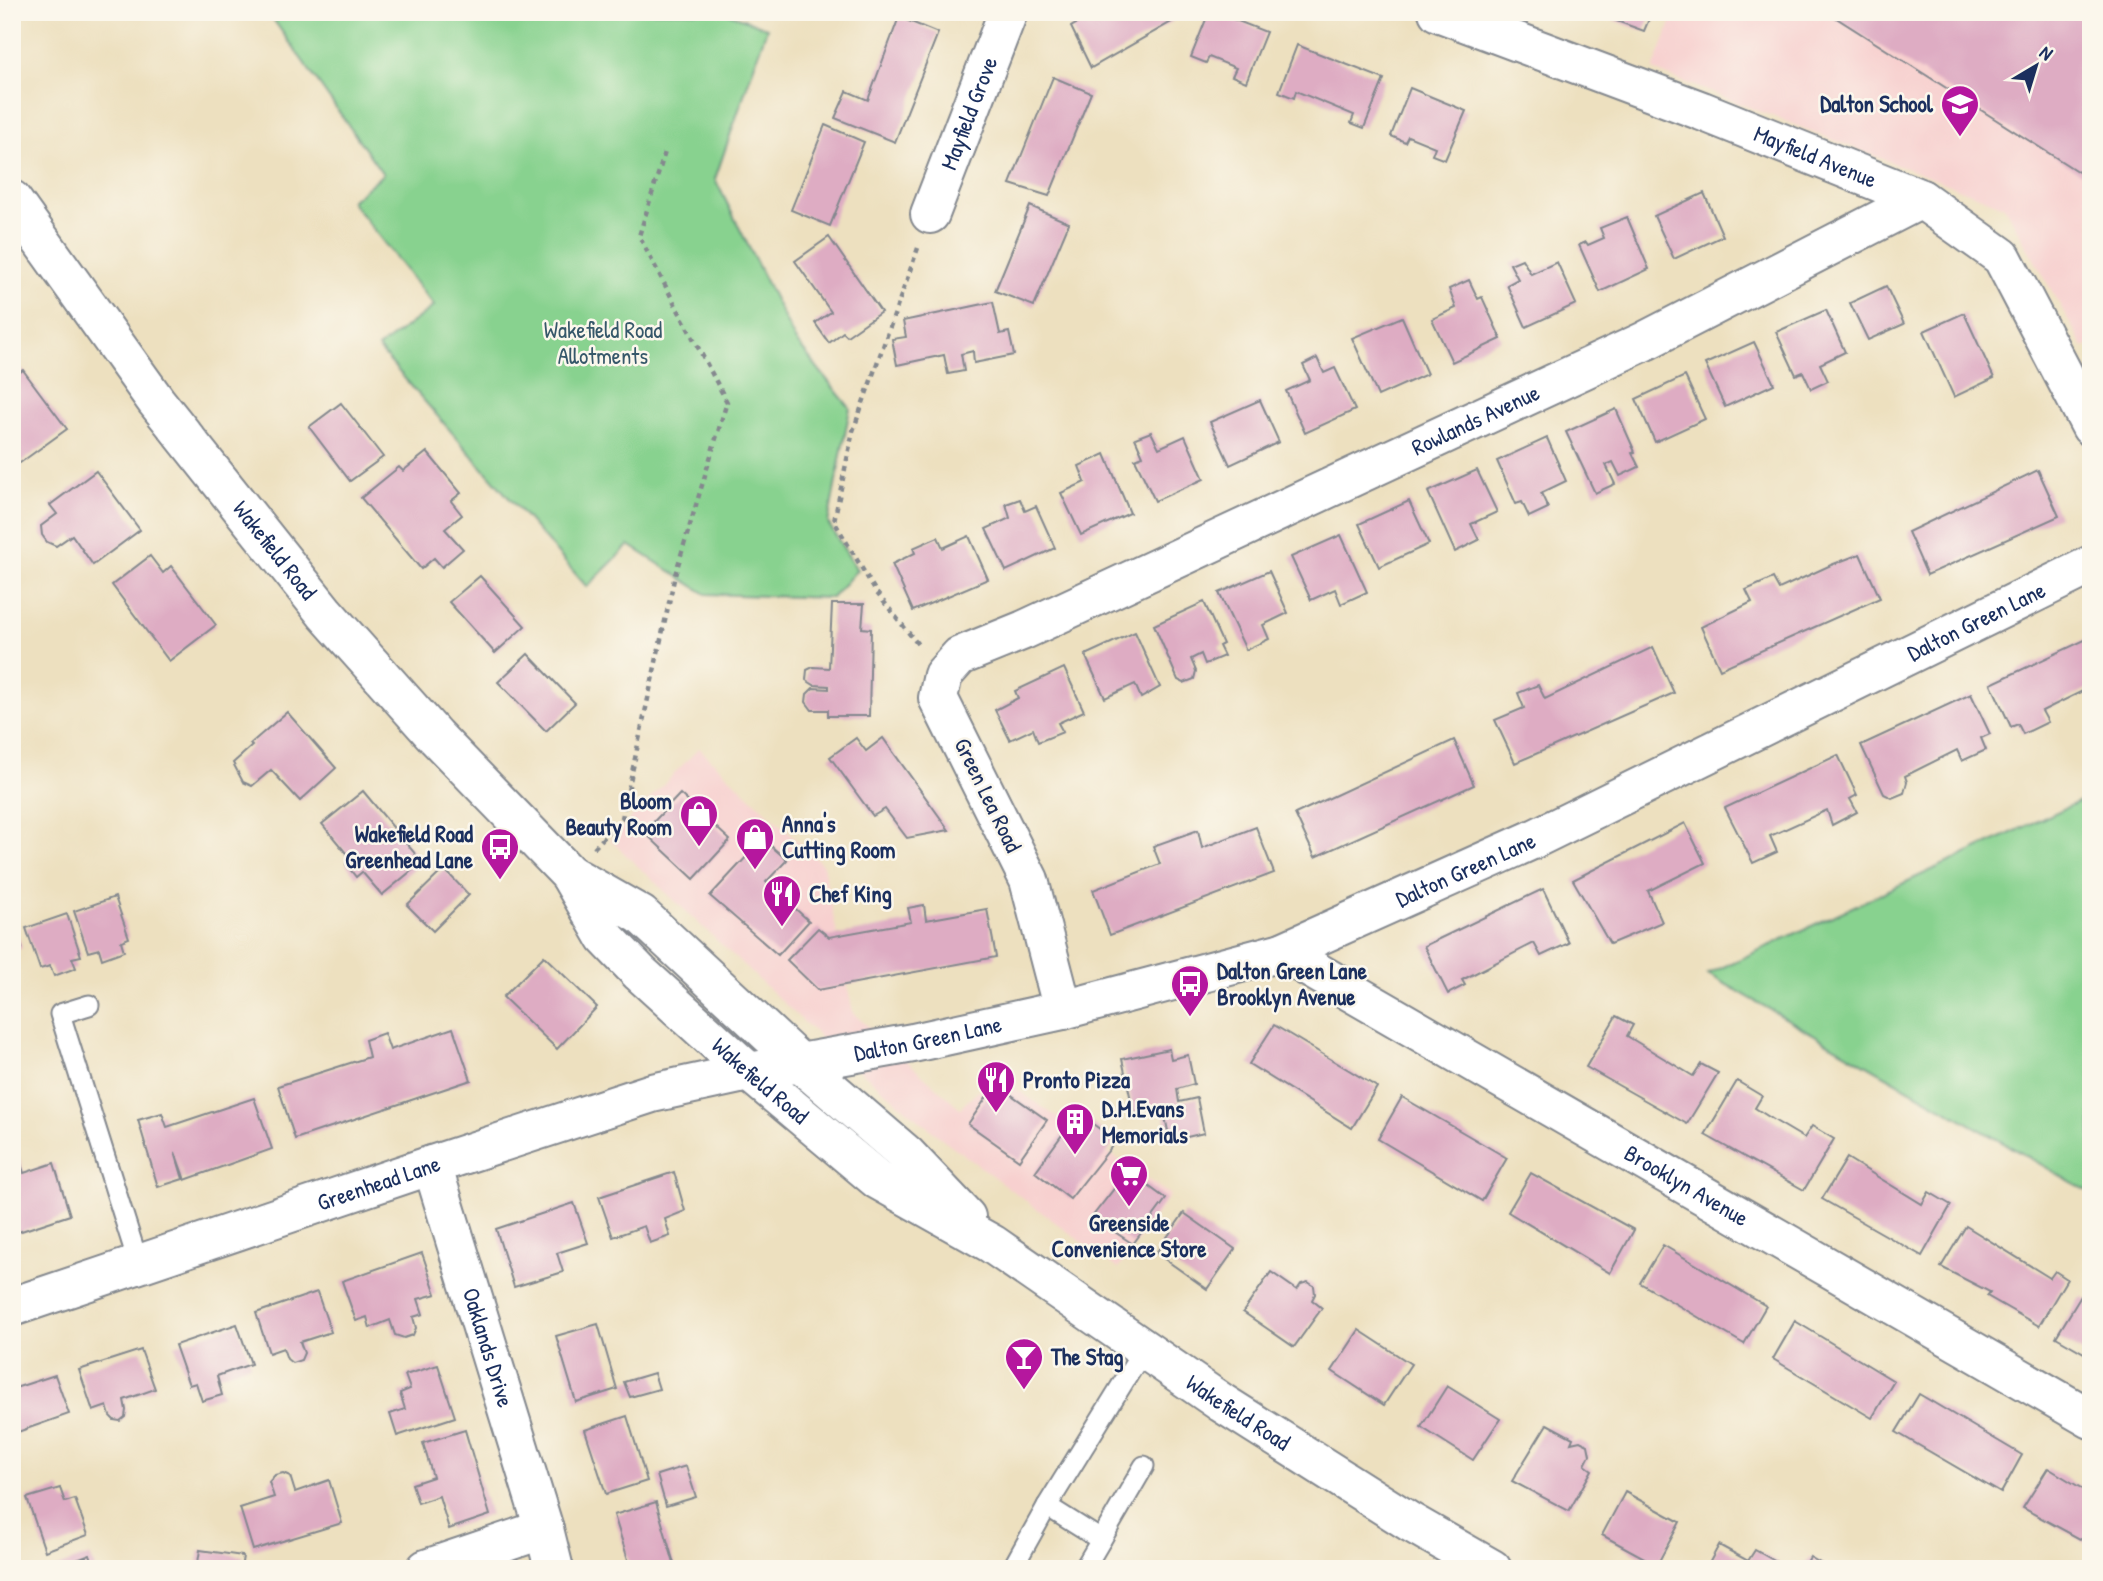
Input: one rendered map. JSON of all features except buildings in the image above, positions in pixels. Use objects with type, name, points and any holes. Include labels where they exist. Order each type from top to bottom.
[{"type":"main road","name":"Mayfield Grove","points":[[930,214],[1008,12]]},
{"type":"main road","name":"Mayfield Avenue","points":[[1438,12],[1702,111],[1921,199],[2002,257],[2091,427]]},
{"type":"main road","name":"Rowlands Avenue","points":[[943,675],[960,656],[1024,630],[1645,341],[1921,199]]},
{"type":"main road","name":"Wakefield Road","points":[[12,200],[156,401],[325,613],[435,736],[569,874],[606,938],[619,954],[749,1072],[878,1180],[992,1244],[1233,1410],[1410,1522],[1492,1569]]},
{"type":"main road","name":"Dalton Green Lane","points":[[749,1072],[913,1043],[1063,1010],[1282,952],[1532,840],[2091,565]]},
{"type":"main road","name":"Green Lea Road","points":[[943,675],[938,698],[1029,880],[1063,1010]]},
{"type":"main road","name":"Wakefield Road","points":[[569,874],[641,915],[801,1064],[907,1155],[992,1244]]},
{"type":"main road","name":"Brooklyn Avenue","points":[[1282,952],[2091,1419]]},
{"type":"main road","name":"Greenhead Lane","points":[[12,1307],[652,1093],[749,1072]]},
{"type":"main road","name":"Oaklands Drive","points":[[432,1165],[554,1569]]},
{"type":"main road","points":[[426,1569],[544,1529]]},
{"type":"lane","points":[[89,1005],[61,1014],[139,1265]]},
{"type":"lane","points":[[1012,1569],[1047,1506],[1144,1349]]},
{"type":"lane","points":[[1084,1569],[1144,1466]]},
{"type":"lane","points":[[1047,1506],[1101,1540]]},
{"type":"path","points":[[569,874],[622,818],[675,575],[727,402],[639,236],[665,152]]},
{"type":"path","points":[[930,214],[853,431],[834,521],[876,593],[943,675]]},
{"type":"shaded area","name":"Dalton School","points":[[1675,12],[2091,12],[2091,345],[2084,348],[2004,206],[1653,70]]},
{"type":"shaded area","points":[[699,748],[823,865],[853,1013],[960,1108],[996,1075],[1170,1195],[1118,1269],[936,1134],[823,1040],[610,840]]},
{"type":"green space","name":"Wakefield Road Allotments","points":[[268,12],[725,12],[767,28],[715,179],[795,340],[850,408],[828,523],[857,570],[832,598],[706,594],[629,545],[587,587],[378,348],[434,306],[351,201],[383,174]]},
{"type":"green space","points":[[2091,796],[2091,1193],[1708,974]]},
{"type":"place","name":"Dalton School","points":[[1960,138]]},
{"type":"place","name":"Bloom Beauty Room","points":[[699,848]]},
{"type":"place","name":"Anna's Cutting Room","points":[[755,871]]},
{"type":"place","name":"Wakefield Road Greenhead Lane","points":[[500,881]]},
{"type":"place","name":"Chef King","points":[[782,928]]},
{"type":"place","name":"Dalton Green Lane Brooklyn Avenue","points":[[1190,1018]]},
{"type":"place","name":"Pronto Pizza","points":[[996,1114]]},
{"type":"place","name":"D.M.Evans Memorials","points":[[1075,1156]]},
{"type":"place","name":"Greenside Convenience Store","points":[[1129,1208]]},
{"type":"place","name":"The Stag","points":[[1024,1391]]}]
